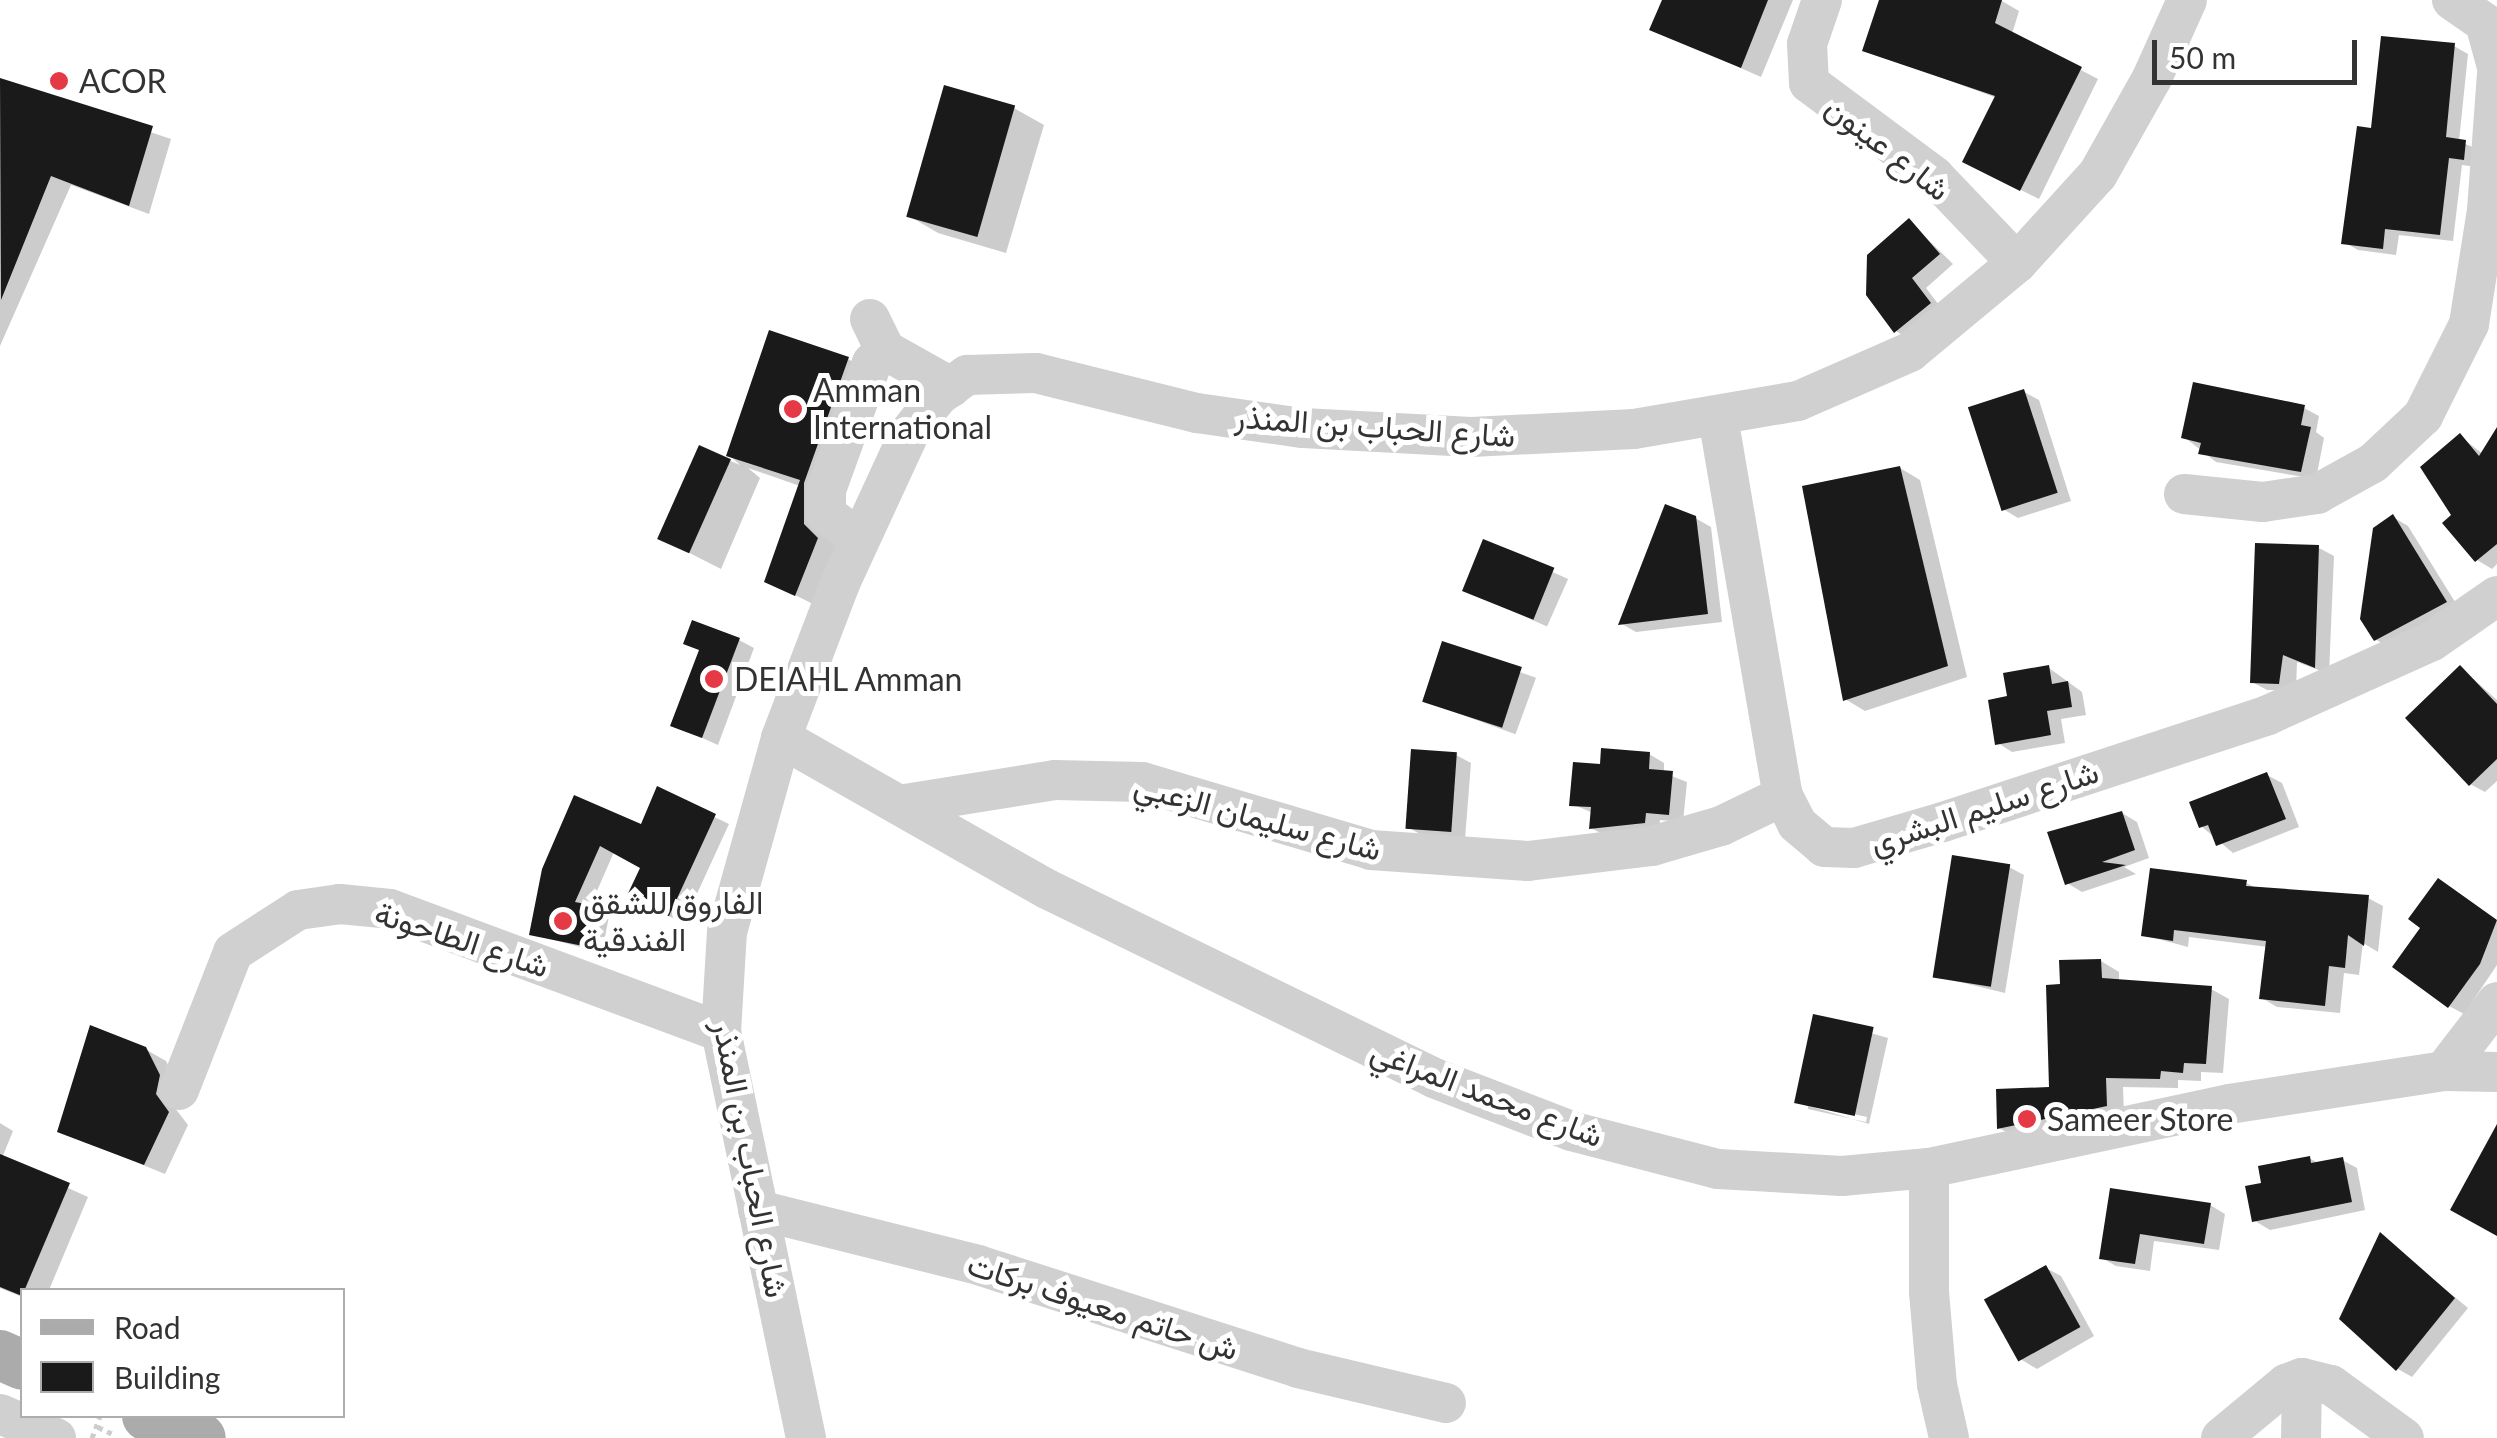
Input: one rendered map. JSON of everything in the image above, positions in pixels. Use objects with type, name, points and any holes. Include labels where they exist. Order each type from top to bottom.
[{"type":"main road","points":[[151,1418],[201,1438]]},
{"type":"street","name":"شارع عينون","points":[[1822,0],[1807,44],[1806,73],[1826,100],[1934,176],[2017,262]]},
{"type":"street","name":"شارع الحباب بن المنذر","points":[[806,1438],[721,1032],[727,932],[781,738],[859,539],[910,432],[951,387],[967,374],[993,370],[1036,372],[1197,412],[1302,428],[1472,437],[1634,430],[1798,401],[1869,374],[1962,314],[2017,262],[2098,174],[2152,78],[2186,0]]},
{"type":"street","points":[[2452,0],[2485,23],[2497,67]]},
{"type":"street","points":[[2184,494],[2263,502],[2317,494],[2373,463],[2423,416],[2469,324],[2487,210],[2497,75]]},
{"type":"street","points":[[859,539],[826,514],[826,490],[872,364],[878,334],[951,387]]},
{"type":"street","name":"شارع سليم البشري","points":[[1718,418],[1783,796],[1812,840],[1854,848],[2180,746],[2356,681],[2432,642],[2497,596]]},
{"type":"street","name":"شارع محمد المراغي","points":[[781,738],[1188,962],[1434,1078],[1570,1131],[1718,1169],[1766,1175],[1930,1168],[2229,1104],[2444,1071],[2497,1072]]},
{"type":"street","name":"شارع سليمان الزعبي","points":[[905,804],[1055,780],[1142,782],[1371,850],[1528,861],[1652,846],[1721,826],[1783,796]]},
{"type":"street","name":"شارع الطاحونة","points":[[179,1090],[232,952],[298,910],[340,904],[390,908],[721,1032]]},
{"type":"street","points":[[2444,1071],[2497,1002]]},
{"type":"street","points":[[1930,1168],[1929,1292],[1936,1385],[1949,1438]]},
{"type":"street","name":"ش حاتم معيوف بركات","points":[[758,1210],[978,1265],[1298,1368],[1446,1403]]},
{"type":"street","points":[[2221,1438],[2286,1384],[2302,1378],[2331,1386],[2404,1438]]},
{"type":"street","points":[[2301,1438],[2302,1378]]},
{"type":"street","points":[[0,1414],[56,1438]]},
{"type":"path","points":[[92,1438],[100,1418]]},
{"type":"path","points":[[98,1427],[121,1438]]},
{"type":"building","points":[[1662,0],[1768,0],[1741,68],[1649,30]]},
{"type":"building","points":[[1879,0],[2002,0],[1995,23],[2082,67],[2020,191],[1962,162],[1995,96],[1862,51]]},
{"type":"building","points":[[2381,36],[2455,43],[2446,137],[2466,140],[2464,160],[2449,158],[2440,235],[2385,229],[2383,249],[2341,244],[2357,126],[2371,128]]},
{"type":"building","points":[[0,78],[153,126],[129,206],[51,176],[1,300]]},
{"type":"building","points":[[944,85],[1015,105],[977,237],[906,217]]},
{"type":"building","points":[[1909,218],[1940,254],[1912,278],[1931,303],[1894,333],[1866,295],[1867,255]]},
{"type":"building","points":[[769,330],[849,357],[804,483],[804,524],[818,538],[795,596],[764,582],[800,480],[726,456]]},
{"type":"building","points":[[2193,382],[2305,405],[2301,425],[2311,427],[2301,472],[2198,454],[2201,443],[2181,438]]},
{"type":"building","points":[[2024,389],[2058,493],[2002,511],[1968,407]]},
{"type":"building","points":[[2497,427],[2497,544],[2475,562],[2442,523],[2451,515],[2420,467],[2460,433],[2479,456]]},
{"type":"building","points":[[699,445],[731,459],[689,553],[657,539]]},
{"type":"building","points":[[1900,466],[1948,666],[1843,701],[1802,486]]},
{"type":"building","points":[[1665,504],[1696,516],[1708,614],[1618,625]]},
{"type":"building","points":[[2393,514],[2447,602],[2374,641],[2360,619],[2373,528]]},
{"type":"building","points":[[1483,539],[1554,568],[1533,620],[1462,591]]},
{"type":"building","points":[[2255,543],[2319,545],[2315,668],[2283,655],[2279,684],[2250,683]]},
{"type":"building","points":[[692,620],[740,638],[702,738],[670,726],[699,650],[683,644]]},
{"type":"building","points":[[1442,641],[1522,667],[1502,728],[1422,702]]},
{"type":"building","points":[[2049,665],[2052,684],[2068,681],[2072,707],[2047,711],[2051,735],[1995,745],[1988,700],[2007,696],[2003,673]]},
{"type":"building","points":[[2460,665],[2497,704],[2497,759],[2469,786],[2405,718]]},
{"type":"building","points":[[1601,748],[1650,752],[1649,769],[1673,771],[1669,815],[1646,813],[1645,823],[1589,829],[1591,807],[1569,806],[1573,762],[1600,764]]},
{"type":"building","points":[[1411,749],[1457,752],[1451,832],[1405,829]]},
{"type":"building","points":[[2267,772],[2286,819],[2216,846],[2208,825],[2199,828],[2189,802]]},
{"type":"building","points":[[657,786],[716,814],[669,916],[624,902],[640,868],[600,846],[575,902],[596,906],[588,947],[529,935],[542,869],[574,795],[641,824]]},
{"type":"building","points":[[2122,811],[2135,850],[2102,862],[2126,865],[2065,885],[2047,832]]},
{"type":"building","points":[[1952,855],[2010,864],[1991,987],[1933,977]]},
{"type":"building","points":[[2150,868],[2247,880],[2246,886],[2369,895],[2364,946],[2348,935],[2345,968],[2329,966],[2325,1006],[2259,999],[2266,941],[2174,930],[2173,941],[2141,936]]},
{"type":"building","points":[[2438,878],[2497,920],[2480,964],[2448,1008],[2392,967],[2420,928],[2408,919]]},
{"type":"building","points":[[2101,959],[2102,978],[2212,986],[2206,1064],[2184,1063],[2183,1073],[2161,1071],[2160,1079],[2106,1078],[2107,1106],[1997,1129],[1996,1089],[2049,1087],[2046,985],[2060,984],[2059,960]]},
{"type":"building","points":[[1813,1014],[1874,1027],[1855,1116],[1794,1103]]},
{"type":"building","points":[[90,1025],[146,1047],[160,1075],[156,1094],[169,1112],[144,1165],[57,1132]]},
{"type":"building","points":[[2497,1124],[2497,1236],[2450,1210]]},
{"type":"building","points":[[0,1154],[70,1183],[25,1288],[20,1288],[20,1295],[0,1287]]},
{"type":"building","points":[[2310,1156],[2311,1163],[2343,1157],[2352,1202],[2252,1222],[2245,1186],[2261,1183],[2258,1166]]},
{"type":"building","points":[[2110,1188],[2211,1203],[2204,1244],[2140,1234],[2135,1264],[2099,1259]]},
{"type":"building","points":[[2380,1232],[2455,1298],[2396,1371],[2339,1319]]},
{"type":"building","points":[[2046,1265],[2080,1327],[2018,1362],[1984,1299]]},
{"type":"place","name":"ACOR","points":[[59,81]]},
{"type":"place","name":"Amman International","points":[[793,409]]},
{"type":"place","name":"DEIAHL Amman","points":[[714,679]]},
{"type":"place","name":"الفاروق للشقق الفندقية","points":[[563,921]]},
{"type":"place","name":"Sameer Store","points":[[2027,1119]]}]
